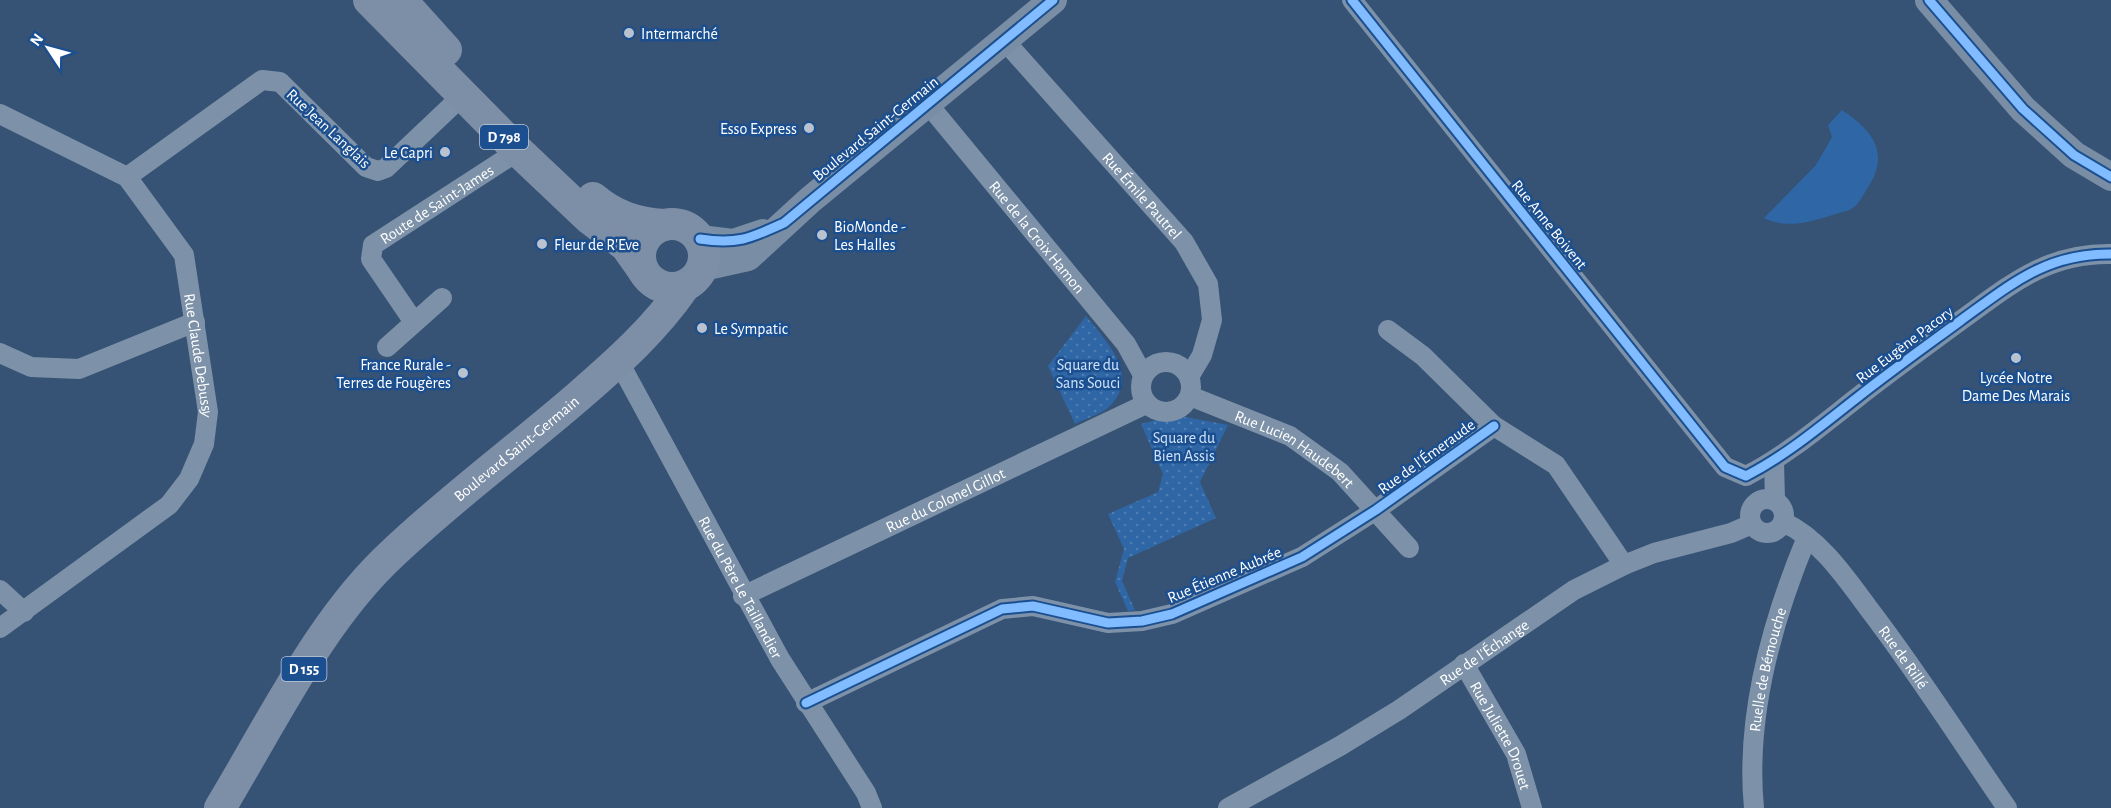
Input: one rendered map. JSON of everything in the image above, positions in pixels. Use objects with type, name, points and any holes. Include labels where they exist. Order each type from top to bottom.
[{"type":"main road","name":"D 798","points":[[369,0],[518,151],[590,219],[626,246],[646,275]]},
{"type":"main road","name":"D 798","points":[[401,0],[471,78],[595,199],[623,218],[642,224],[664,225]]},
{"type":"main road","name":"Boulevard Saint-Germain","points":[[220,808],[331,623],[359,588],[404,543],[623,358],[669,308],[696,264],[748,256],[784,223],[1053,0]]},
{"type":"main road","points":[[1929,0],[2023,109],[2074,155],[2111,177]]},
{"type":"main road","points":[[623,358],[636,334],[644,290],[646,275],[641,248],[646,238],[664,225],[684,226],[696,264],[672,289],[660,287],[646,275]]},
{"type":"street","name":"Rue Anne Boivent","points":[[1352,0],[1725,467],[1746,476]]},
{"type":"street","name":"Rue Émile Pautrel","points":[[1005,40],[1184,242],[1208,284],[1212,320],[1190,386]]},
{"type":"street","name":"Rue Jean Langlais","points":[[127,177],[262,80],[280,82],[366,167],[378,171],[386,168],[462,96]]},
{"type":"street","name":"Rue de la Croix Hamon","points":[[928,104],[1126,344],[1143,375]]},
{"type":"street","name":"Rue Claude Debussy","points":[[0,114],[127,177],[184,255],[208,412],[204,444],[189,479],[169,505],[0,628]]},
{"type":"street","name":"Route de Saint-James","points":[[414,322],[371,259],[373,245],[518,151]]},
{"type":"street","name":"Rue Eugène Pacory","points":[[1746,476],[1774,461],[1906,359],[2025,274],[2051,262],[2076,255],[2111,254]]},
{"type":"street","points":[[387,346],[442,298]]},
{"type":"street","points":[[0,353],[31,367],[79,369],[195,322]]},
{"type":"street","name":"Rue de l'Émeraude","points":[[1388,330],[1423,356],[1494,426],[1556,465],[1624,565]]},
{"type":"street","name":"Rue du Père Le Taillandier","points":[[623,358],[743,596],[806,703],[866,793],[872,808]]},
{"type":"street","points":[[1167,361],[1185,369],[1190,386],[1179,409],[1170,412],[1153,410],[1146,404],[1140,393],[1143,375],[1150,366],[1167,361]]},
{"type":"street","name":"Rue Lucien Haudebert","points":[[1190,386],[1290,436],[1340,472],[1409,548]]},
{"type":"street","name":"Rue du Colonel Gillot","points":[[743,596],[1146,404]]},
{"type":"street","name":"Rue de l'Émeraude","points":[[1376,510],[1494,426]]},
{"type":"street","points":[[1746,476],[1754,504],[1750,514],[1752,524],[1757,530],[1767,533],[1777,530],[1783,522],[1784,512],[1775,500],[1774,461]]},
{"type":"street","points":[[1754,504],[1764,499],[1775,500]]},
{"type":"street","name":"Rue Étienne Aubrée","points":[[806,703],[1002,609],[1033,606],[1108,623],[1142,621],[1172,614],[1302,557],[1376,510]]},
{"type":"street","name":"Rue de Rillé","points":[[1783,522],[1807,537],[1848,581],[1919,674],[2007,808]]},
{"type":"street","name":"Rue de l'Échange","points":[[1228,808],[1340,746],[1565,596],[1624,565],[1654,553],[1731,533],[1752,524]]},
{"type":"street","name":"Ruelle de Bémouche","points":[[1754,808],[1751,779],[1757,709],[1774,626],[1807,537]]},
{"type":"street","points":[[0,590],[24,612]]},
{"type":"street","name":"Rue Juliette Drouet","points":[[1464,664],[1516,754],[1532,808]]},
{"type":"green space","points":[[1842,110],[1870,135],[1878,154],[1874,176],[1859,202],[1849,210],[1800,223],[1773,222],[1764,218],[1816,165],[1832,137],[1828,125]]},
{"type":"green space","name":"Square du Sans Souci","points":[[1086,316],[1103,336],[1117,359],[1122,383],[1118,395],[1109,407],[1075,424],[1048,366]]},
{"type":"green space","name":"Square du Bien Assis","points":[[1186,417],[1228,425],[1200,482],[1216,518],[1128,558],[1122,581],[1135,610],[1128,611],[1115,582],[1124,549],[1108,514],[1158,492],[1163,474],[1141,424],[1160,419]]},
{"type":"cycle path","points":[[700,239],[734,241],[762,233],[784,223],[1053,0]]},
{"type":"cycle path","points":[[1352,0],[1725,467],[1746,476],[1776,459],[1804,439],[1896,368],[2013,284],[2048,265],[2067,259],[2111,254]]},
{"type":"cycle path","points":[[1929,0],[2023,109],[2074,155],[2111,177]]},
{"type":"cycle path","points":[[806,703],[1002,609],[1033,606],[1108,623],[1142,621],[1172,614],[1302,557],[1376,510],[1494,426]]},
{"type":"place","name":"Intermarché","points":[[629,33]]},
{"type":"place","name":"Esso Express","points":[[809,128]]},
{"type":"place","name":"Le Capri","points":[[445,152]]},
{"type":"place","name":"BioMonde - Les Halles","points":[[822,235]]},
{"type":"place","name":"Fleur de R'Eve","points":[[542,244]]},
{"type":"place","name":"Le Sympatic","points":[[702,328]]},
{"type":"place","name":"Lycée Notre Dame Des Marais","points":[[2016,358]]},
{"type":"place","name":"France Rurale - Terres de Fougères","points":[[463,373]]}]
